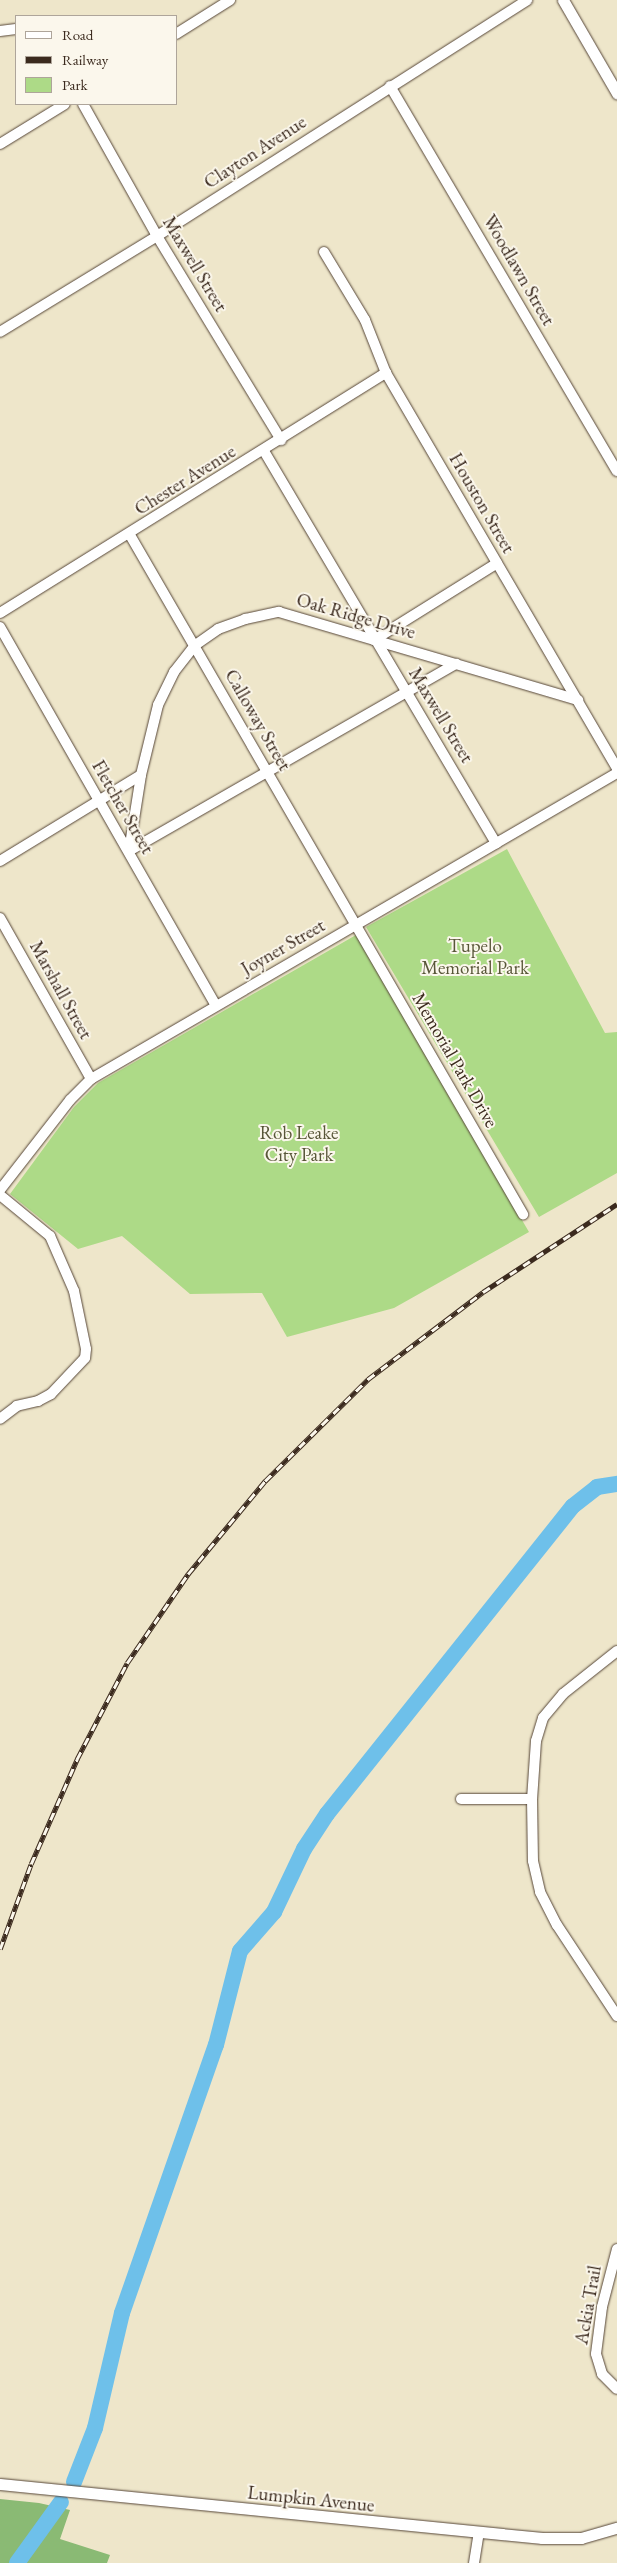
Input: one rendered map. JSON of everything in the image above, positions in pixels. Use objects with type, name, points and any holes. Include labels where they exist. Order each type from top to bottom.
[{"type":"street","points":[[178,33],[230,0]]},
{"type":"street","name":"Clayton Avenue","points":[[0,332],[157,236],[527,0]]},
{"type":"street","points":[[562,0],[617,93]]},
{"type":"street","points":[[0,31],[15,29]]},
{"type":"street","name":"Woodlawn Street","points":[[390,86],[617,471]]},
{"type":"street","points":[[0,144],[62,105]]},
{"type":"street","name":"Maxwell Street","points":[[85,105],[157,236],[281,440]]},
{"type":"street","name":"Houston Street","points":[[324,252],[365,320],[386,373],[617,769]]},
{"type":"street","name":"Chester Avenue","points":[[0,614],[130,535],[386,373]]},
{"type":"street","name":"Maxwell Street","points":[[264,451],[374,640],[496,843]]},
{"type":"street","name":"Calloway Street","points":[[130,535],[357,923]]},
{"type":"street","points":[[374,640],[497,563]]},
{"type":"street","name":"Oak Ridge Drive","points":[[129,851],[141,775],[158,705],[174,672],[194,646],[218,629],[279,612],[578,700]]},
{"type":"street","name":"Fletcher Street","points":[[0,627],[216,1006]]},
{"type":"street","points":[[129,851],[456,664]]},
{"type":"street","name":"Joyner Street","points":[[0,1190],[70,1100],[90,1079],[617,773]]},
{"type":"street","points":[[0,861],[141,775]]},
{"type":"street","name":"Marshall Street","points":[[0,918],[90,1079]]},
{"type":"street","name":"Memorial Park Drive","points":[[357,923],[523,1214]]},
{"type":"street","points":[[0,1195],[50,1236],[74,1291],[86,1349],[84,1358],[51,1394],[38,1401],[16,1406],[0,1419]]},
{"type":"street","points":[[617,1651],[563,1694],[543,1718],[536,1741],[532,1799],[533,1861],[540,1892],[557,1925],[617,2016]]},
{"type":"street","points":[[461,1799],[532,1799]]},
{"type":"street","name":"Ackia Trail","points":[[617,2250],[602,2306],[596,2354],[602,2374],[617,2389]]},
{"type":"street","name":"Lumpkin Avenue","points":[[0,2484],[479,2533],[572,2539],[617,2528]]},
{"type":"street","points":[[474,2563],[479,2533]]},
{"type":"green space","name":"Tupelo Memorial Park","points":[[507,849],[605,1033],[617,1032],[617,1173],[539,1217],[366,927]]},
{"type":"green space","name":"Rob Leake City Park","points":[[356,935],[529,1232],[394,1308],[287,1337],[262,1293],[190,1294],[122,1236],[78,1249],[10,1194],[74,1107],[98,1083]]},
{"type":"green space","points":[[0,2499],[39,2503],[70,2510],[60,2539],[110,2555],[107,2563],[0,2563]]},
{"type":"waterway","points":[[74,2482],[95,2428],[122,2313],[216,2045],[240,1951],[274,1912],[304,1849],[327,1814],[573,1506],[597,1487],[617,1484]]},
{"type":"waterway","points":[[17,2563],[61,2502]]},
{"type":"railway","points":[[0,1949],[31,1864],[77,1759],[127,1663],[188,1574],[265,1481],[368,1379],[483,1292],[617,1204]]}]
